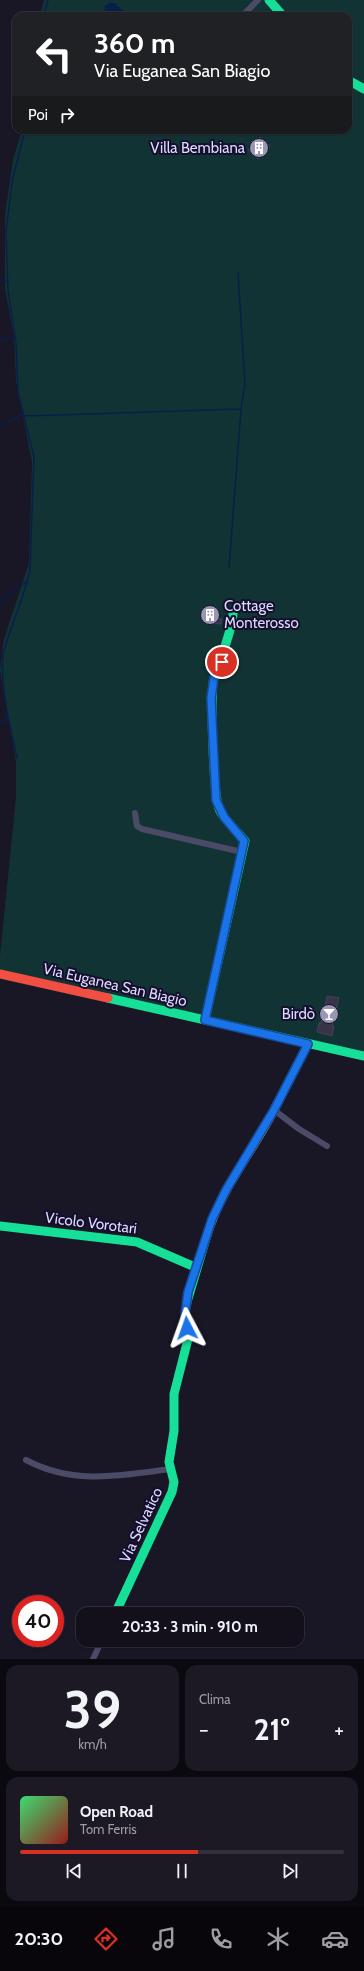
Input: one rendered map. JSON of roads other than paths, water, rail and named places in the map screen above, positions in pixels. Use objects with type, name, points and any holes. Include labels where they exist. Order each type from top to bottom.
[{"type":"street","points":[[246,12],[258,0]]},
{"type":"street","points":[[269,0],[280,12]]},
{"type":"street","points":[[352,82],[364,89]]},
{"type":"street","points":[[205,1020],[244,841],[219,810],[216,792],[211,698],[214,678],[225,651],[232,627],[233,614]]},
{"type":"street","points":[[135,813],[137,826],[142,829],[242,852]]},
{"type":"street","name":"Via Euganea San Biagio","points":[[0,974],[364,1056]]},
{"type":"street","name":"Via Selvatico","points":[[118,1607],[172,1492],[174,1482],[169,1462],[174,1431],[174,1394],[185,1356],[188,1339],[185,1314],[186,1302],[212,1219],[226,1190],[274,1110],[308,1044]]},
{"type":"street","points":[[274,1110],[299,1129],[327,1146]]},
{"type":"street","name":"Vicolo Vorotari","points":[[0,1226],[137,1242],[197,1268]]},
{"type":"street","points":[[26,1460],[41,1468],[74,1476],[109,1477],[170,1469]]},
{"type":"street","points":[[93,1659],[99,1647]]},
{"type":"water","points":[[109,3],[115,3],[125,12],[104,12],[105,6]]},
{"type":"waterway","points":[[45,12],[48,0]]},
{"type":"waterway","points":[[17,758],[4,694],[2,668],[3,655],[30,570],[34,457],[18,392],[16,343],[8,291],[6,231],[12,182],[24,134]]},
{"type":"waterway","points":[[229,568],[241,409],[245,384],[238,273]]},
{"type":"waterway","points":[[0,282],[7,281]]},
{"type":"waterway","points":[[0,340],[16,338]]},
{"type":"waterway","points":[[25,416],[241,409]]},
{"type":"waterway","points":[[0,426],[23,414]]},
{"type":"waterway","points":[[0,602],[27,581]]},
{"type":"waterway","points":[[0,723],[8,718]]},
{"type":"place","name":"Villa Bembiana","points":[[259,148]]},
{"type":"place","name":"Cottage Monterosso","points":[[210,615]]},
{"type":"place","name":"Birdò","points":[[329,1014]]}]
